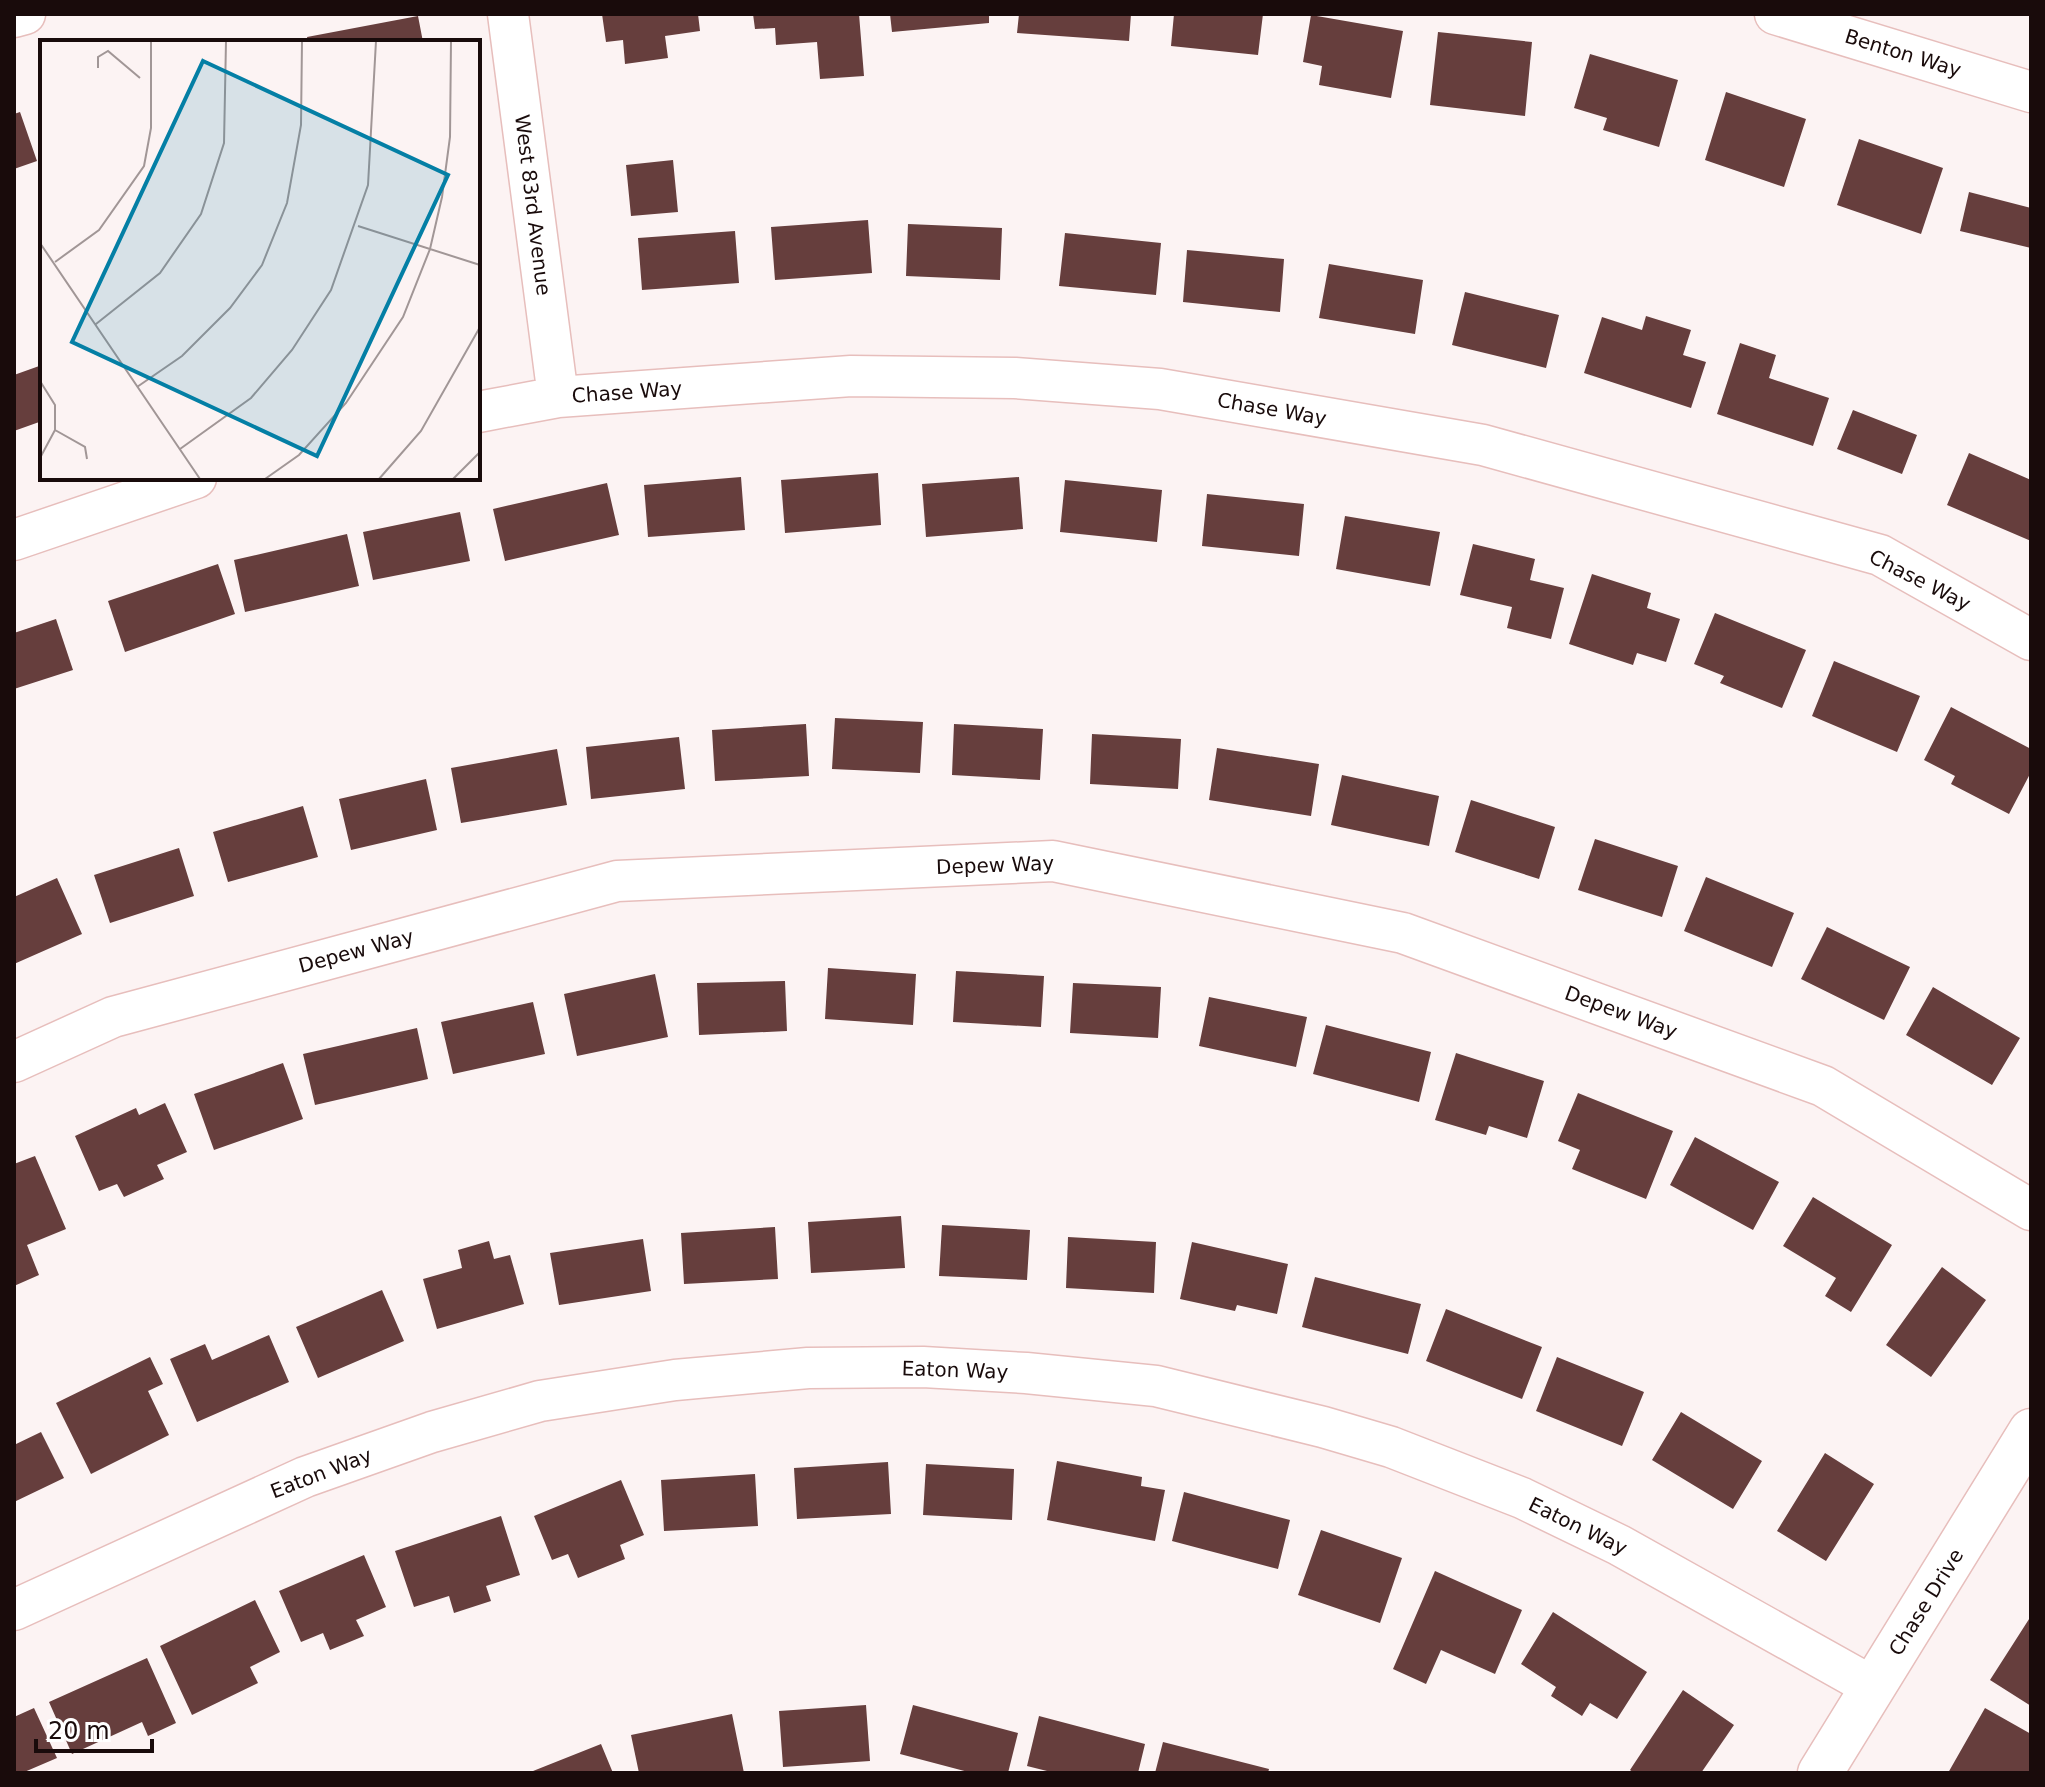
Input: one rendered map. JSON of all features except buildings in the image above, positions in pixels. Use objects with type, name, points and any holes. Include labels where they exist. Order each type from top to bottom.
[{"type":"street","points":[[14,17],[25,14]]},
{"type":"street","name":"West 83rd Avenue","points":[[508,14],[558,397]]},
{"type":"street","name":"Benton Way","points":[[1775,14],[2031,92]]},
{"type":"street","name":"Chase Way","points":[[480,412],[558,397],[851,376],[1015,378],[1160,389],[1483,445],[1880,555],[2031,640]]},
{"type":"street","points":[[14,540],[190,480]]},
{"type":"street","name":"Depew Way","points":[[14,1062],[113,1017],[617,881],[1053,861],[1403,933],[1823,1086],[2031,1210]]},
{"type":"street","name":"Eaton Way","points":[[14,1610],[305,1477],[432,1432],[540,1401],[689,1378],[808,1368],[923,1367],[1156,1386],[1391,1447],[1522,1498],[1619,1545],[1873,1687]]},
{"type":"street","name":"Chase Drive","points":[[1820,1773],[2031,1431]]}]
